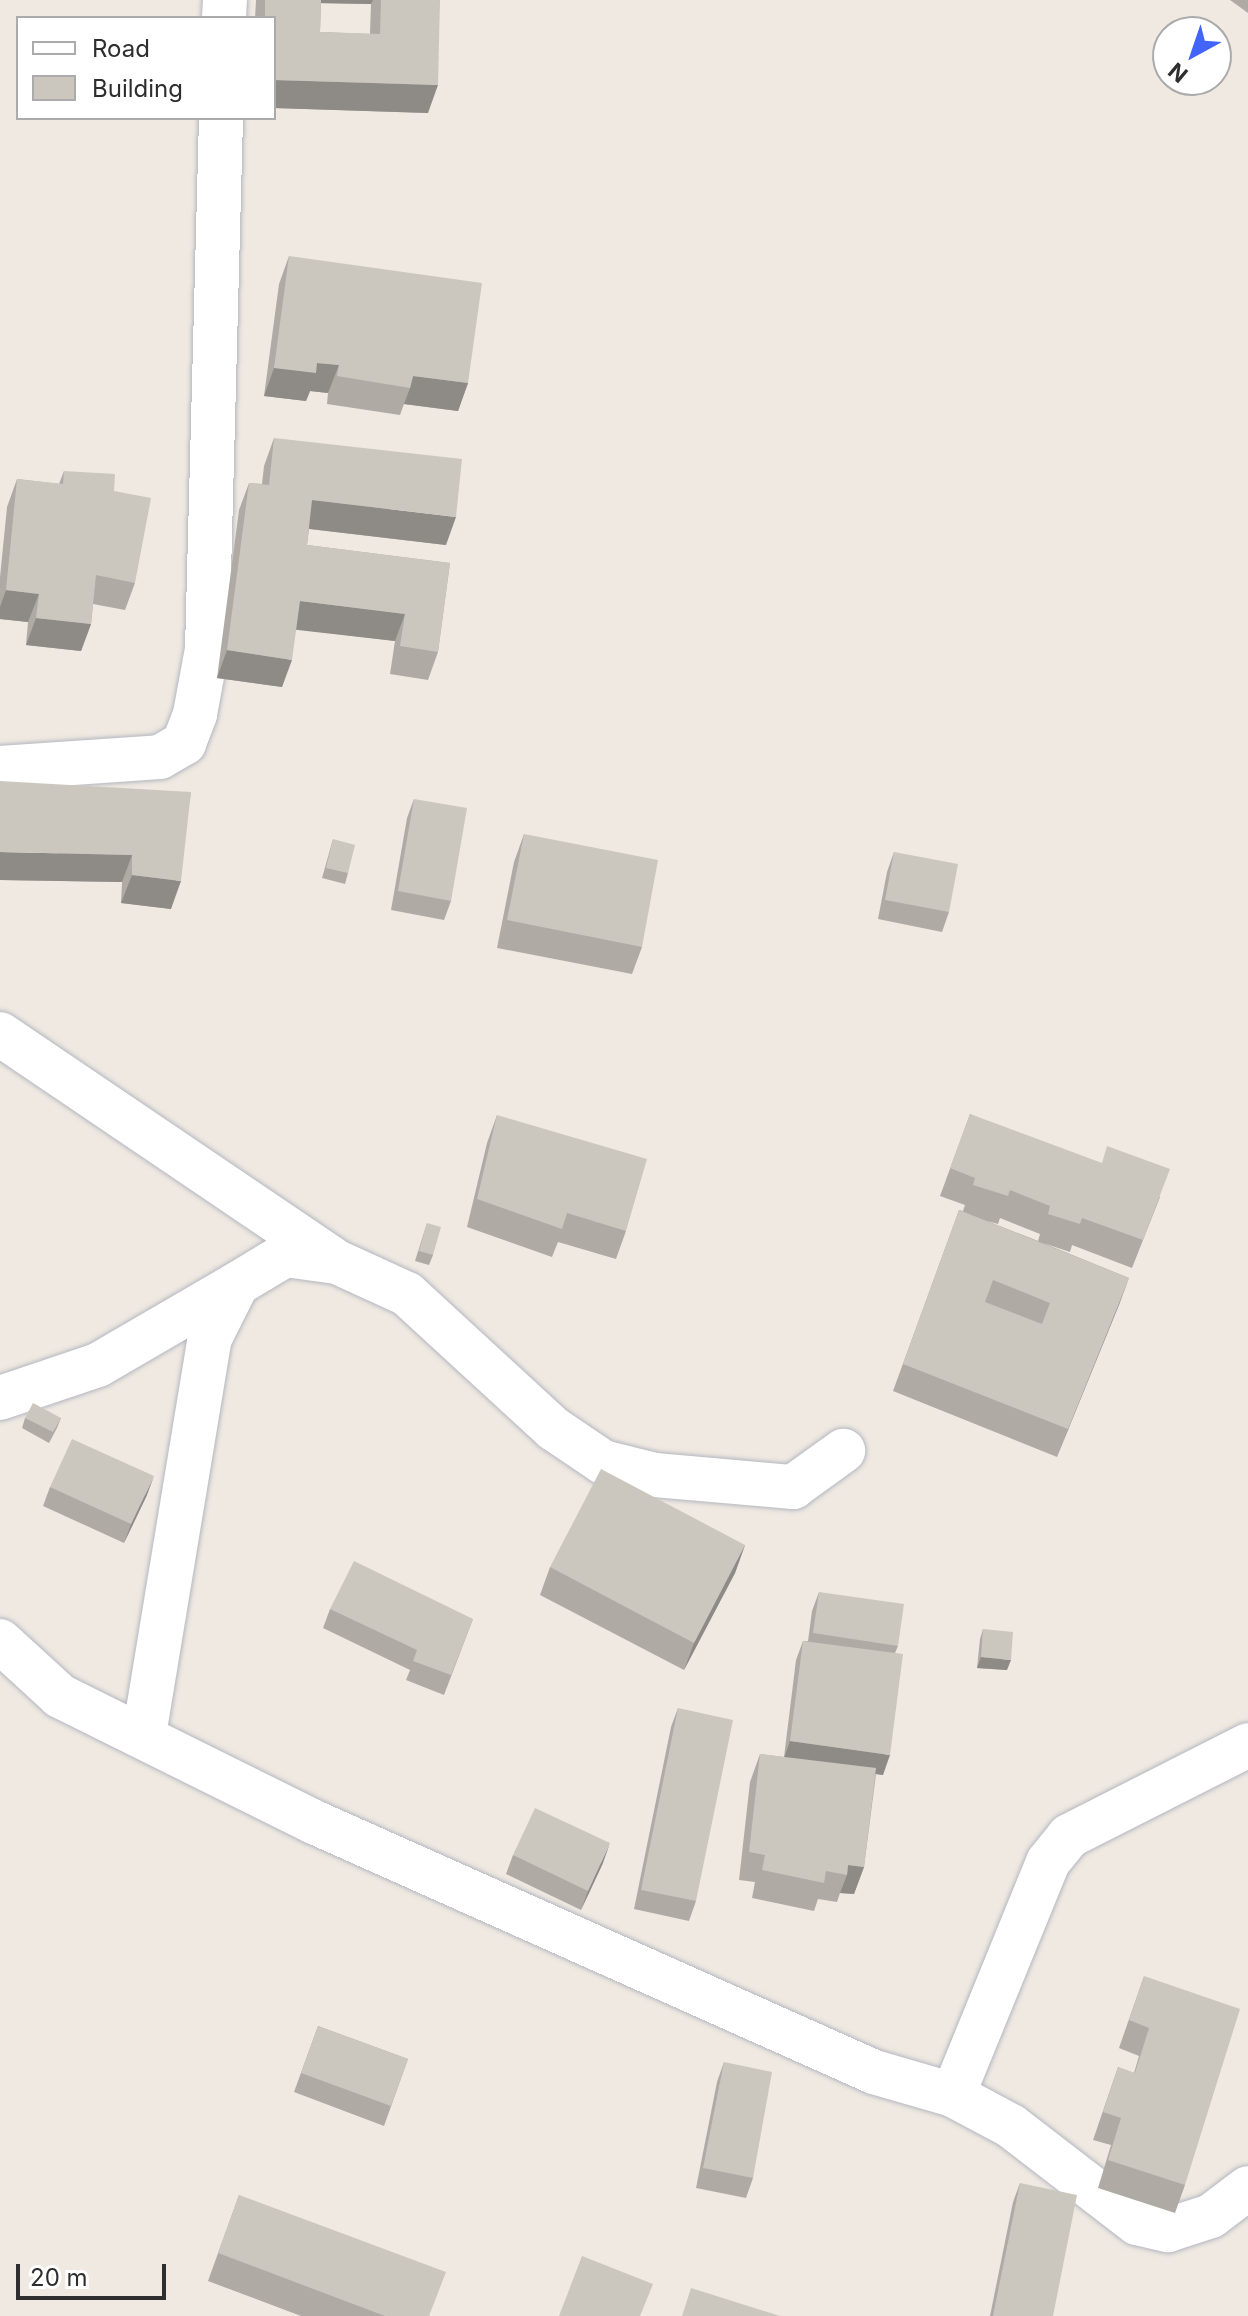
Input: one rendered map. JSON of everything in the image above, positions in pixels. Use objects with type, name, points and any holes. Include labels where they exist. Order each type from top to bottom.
[{"type":"street","points":[[0,768],[160,757],[184,743],[195,714],[207,649],[221,120]]},
{"type":"street","points":[[0,1034],[337,1262],[407,1294],[554,1429],[603,1462],[655,1475],[793,1487],[843,1451]]},
{"type":"street","points":[[0,1398],[98,1365],[285,1255],[337,1262]]},
{"type":"street","points":[[144,1735],[210,1338],[237,1284]]},
{"type":"street","points":[[0,1641],[60,1696],[314,1822],[587,1948],[874,2072],[953,2095],[1011,2126],[1137,2223],[1168,2230],[1229,2218],[1248,2188]]},
{"type":"street","points":[[953,2095],[1048,1862],[1069,1836],[1248,1745]]},
{"type":"building","points":[[265,0],[321,0],[320,32],[380,34],[381,0],[440,0],[438,85],[276,80],[276,16],[265,16]]},
{"type":"building","points":[[289,256],[482,283],[468,383],[413,376],[410,388],[337,376],[339,365],[317,363],[316,373],[274,368]]},
{"type":"building","points":[[274,438],[462,459],[456,517],[312,500],[307,545],[450,563],[438,652],[400,646],[405,614],[300,601],[292,660],[227,650],[249,483],[269,485]]},
{"type":"building","points":[[64,471],[115,474],[114,491],[151,498],[135,583],[96,575],[91,624],[36,618],[39,594],[6,590],[17,479],[63,484]]},
{"type":"building","points":[[0,781],[191,792],[181,881],[132,875],[132,855],[0,852]]},
{"type":"building","points":[[414,799],[467,808],[451,901],[398,891]]},
{"type":"building","points":[[524,834],[658,860],[642,947],[507,920]]},
{"type":"building","points":[[333,839],[355,845],[348,873],[326,868]]},
{"type":"building","points":[[894,852],[958,864],[949,912],[885,900]]},
{"type":"building","points":[[970,1114],[1102,1163],[1107,1146],[1170,1169],[1143,1240],[1082,1218],[1080,1224],[1048,1214],[1050,1206],[1010,1190],[1008,1196],[973,1185],[975,1178],[950,1168]]},
{"type":"building","points":[[497,1115],[647,1159],[626,1231],[567,1213],[562,1229],[477,1199]]},
{"type":"building","points":[[959,1210],[1129,1278],[1068,1429],[903,1364]],"holes":[[[993,1280],[1050,1303],[1042,1324],[985,1302]]]},
{"type":"building","points":[[427,1223],[441,1227],[433,1255],[419,1251]]},
{"type":"building","points":[[33,1403],[61,1418],[53,1432],[25,1418]]},
{"type":"building","points":[[72,1439],[154,1476],[131,1524],[50,1487]]},
{"type":"building","points":[[601,1469],[745,1545],[694,1643],[550,1567]]},
{"type":"building","points":[[354,1561],[473,1619],[451,1675],[413,1661],[417,1650],[330,1609]]},
{"type":"building","points":[[819,1592],[904,1604],[898,1646],[813,1633]]},
{"type":"building","points":[[983,1629],[1013,1632],[1011,1660],[981,1657]]},
{"type":"building","points":[[803,1641],[903,1654],[890,1755],[790,1741]]},
{"type":"building","points":[[678,1708],[733,1720],[696,1901],[641,1890]]},
{"type":"building","points":[[760,1754],[876,1768],[864,1867],[848,1865],[847,1875],[826,1871],[824,1883],[762,1870],[765,1855],[749,1852]]},
{"type":"building","points":[[535,1808],[610,1843],[588,1891],[513,1855]]},
{"type":"building","points":[[1144,1976],[1240,2009],[1185,2185],[1108,2160],[1121,2118],[1103,2112],[1118,2067],[1135,2073],[1149,2028],[1129,2020]]},
{"type":"building","points":[[318,2026],[408,2059],[391,2106],[301,2073]]},
{"type":"building","points":[[724,2062],[772,2072],[753,2178],[703,2168]]},
{"type":"building","points":[[1020,2183],[1077,2195],[1053,2316],[993,2316]]},
{"type":"building","points":[[239,2195],[446,2272],[429,2316],[385,2316],[218,2253]]},
{"type":"building","points":[[582,2256],[653,2284],[640,2316],[559,2316]]},
{"type":"building","points":[[691,2288],[780,2316],[682,2316]]}]
